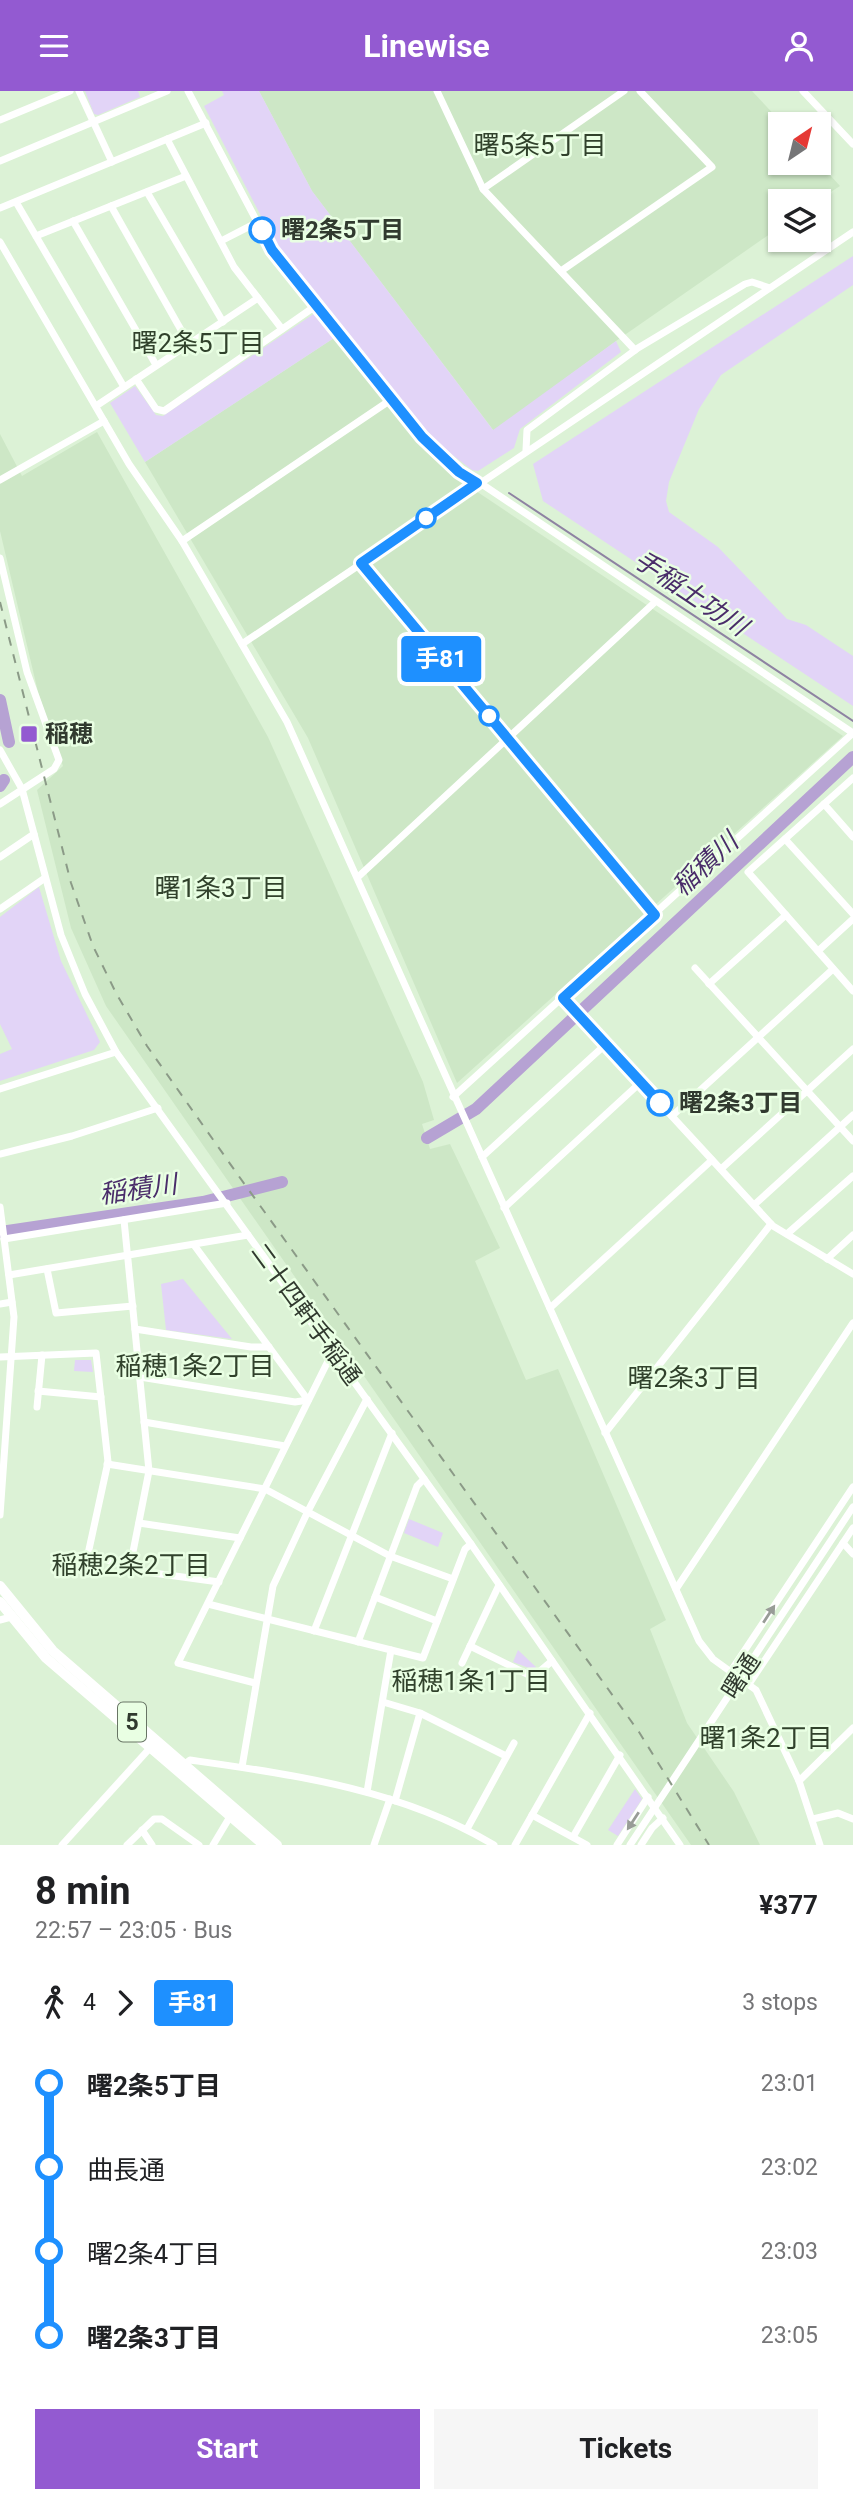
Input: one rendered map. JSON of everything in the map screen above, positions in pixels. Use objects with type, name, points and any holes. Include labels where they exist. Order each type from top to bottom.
[{"type":"highway","name":"5","points":[[0,1586],[53,1651],[264,1845]]},
{"type":"highway","name":"5","points":[[0,1602],[5,1618],[46,1658],[150,1748],[181,1767],[277,1845]]},
{"type":"street","points":[[0,120],[70,91]]},
{"type":"street","points":[[79,91],[112,162]]},
{"type":"street","points":[[0,161],[167,91]]},
{"type":"street","points":[[188,91],[272,250],[443,459],[853,733],[453,1097]]},
{"type":"street","points":[[437,91],[483,189],[635,350]]},
{"type":"street","points":[[483,189],[624,91]]},
{"type":"street","points":[[561,271],[712,167],[640,91]]},
{"type":"street","points":[[803,91],[853,144]]},
{"type":"street","points":[[0,208],[206,123]]},
{"type":"street","points":[[167,139],[234,267],[282,329]]},
{"type":"street","points":[[36,236],[186,176]]},
{"type":"street","points":[[147,192],[223,321]]},
{"type":"street","points":[[16,202],[124,387]]},
{"type":"street","points":[[111,206],[189,344]]},
{"type":"street","points":[[73,221],[156,365]]},
{"type":"street","points":[[221,241],[258,222]]},
{"type":"street","points":[[242,645],[477,483],[853,232]]},
{"type":"street","points":[[0,242],[104,421],[182,541],[287,722],[358,877],[458,1109],[471,1131],[703,1649],[756,1690],[799,1781],[820,1845]]},
{"type":"street","points":[[526,450],[527,431],[635,350],[745,284],[758,283],[770,288]]},
{"type":"street","points":[[96,406],[258,298]]},
{"type":"street","points":[[136,379],[156,409],[164,411],[317,305]]},
{"type":"street","points":[[182,541],[392,399]]},
{"type":"street","points":[[0,480],[104,421]]},
{"type":"street","points":[[0,558],[27,672],[59,760],[54,769],[0,804]]},
{"type":"street","points":[[361,563],[655,915]]},
{"type":"street","points":[[358,877],[655,602]]},
{"type":"street","name":"二十四軒手稲通","points":[[1,755],[22,789],[61,935],[85,994],[116,1052],[471,1543],[680,1845]]},
{"type":"street","points":[[853,778],[748,872],[853,991]]},
{"type":"street","points":[[824,804],[853,837]]},
{"type":"street","points":[[0,856],[34,834]]},
{"type":"street","points":[[785,839],[853,916],[818,951]]},
{"type":"street","points":[[0,909],[45,878]]},
{"type":"street","points":[[709,984],[786,915]]},
{"type":"street","points":[[695,968],[853,1140]]},
{"type":"street","points":[[672,1116],[833,968]]},
{"type":"street","points":[[563,998],[771,1224],[853,1274]]},
{"type":"street","points":[[482,1157],[606,1044]]},
{"type":"street","points":[[721,1169],[853,1049]]},
{"type":"street","points":[[0,1089],[116,1052]]},
{"type":"street","points":[[504,1208],[640,1082]]},
{"type":"street","points":[[0,1154],[72,1136],[158,1108]]},
{"type":"street","points":[[754,1205],[853,1115]]},
{"type":"street","points":[[550,1308],[712,1160]]},
{"type":"street","points":[[787,1234],[853,1176]]},
{"type":"street","points":[[4,1238],[225,1202]]},
{"type":"street","points":[[0,1207],[12,1303],[11,1358],[0,1515]]},
{"type":"street","points":[[124,1220],[149,1471],[130,1567]]},
{"type":"street","points":[[605,1433],[771,1224]]},
{"type":"street","points":[[9,1275],[248,1234]]},
{"type":"street","points":[[827,1259],[853,1235]]},
{"type":"street","points":[[194,1245],[308,1400]]},
{"type":"street","points":[[47,1269],[56,1313],[133,1306]]},
{"type":"street","points":[[0,1304],[12,1303]]},
{"type":"street","points":[[676,1589],[853,1323]]},
{"type":"street","points":[[135,1329],[251,1347],[269,1347]]},
{"type":"street","points":[[255,1683],[178,1663],[333,1351]]},
{"type":"street","points":[[0,1357],[96,1353],[107,1464],[88,1554],[130,1567],[219,1582]]},
{"type":"street","points":[[37,1407],[42,1355]]},
{"type":"street","points":[[140,1377],[295,1402],[308,1400]]},
{"type":"street","points":[[38,1391],[101,1397]]},
{"type":"street","points":[[242,1767],[273,1586],[308,1511],[367,1399]]},
{"type":"street","points":[[145,1422],[285,1447]]},
{"type":"street","points":[[314,1630],[392,1433]]},
{"type":"street","points":[[107,1464],[265,1489],[390,1556],[453,1579]]},
{"type":"street","points":[[358,1641],[417,1486],[424,1479]]},
{"type":"street","points":[[732,1671],[853,1487]]},
{"type":"street","name":"曙通","points":[[629,1845],[853,1507]]},
{"type":"street","points":[[139,1523],[240,1538]]},
{"type":"street","points":[[750,1685],[853,1528]]},
{"type":"street","points":[[208,1604],[424,1658],[465,1549],[471,1543]]},
{"type":"street","points":[[843,1543],[853,1554]]},
{"type":"street","points":[[462,1663],[499,1585]]},
{"type":"street","points":[[374,1597],[437,1621]]},
{"type":"street","points":[[470,1646],[533,1677],[552,1661]]},
{"type":"street","points":[[366,1792],[391,1650]]},
{"type":"street","points":[[383,1702],[420,1713],[506,1756]]},
{"type":"street","points":[[374,1845],[393,1800],[420,1713]]},
{"type":"street","points":[[516,1845],[590,1713]]},
{"type":"street","points":[[799,1781],[853,1728]]},
{"type":"street","points":[[467,1829],[514,1743]]},
{"type":"street","points":[[62,1845],[150,1748]]},
{"type":"street","points":[[573,1837],[620,1755]]},
{"type":"street","points":[[181,1767],[190,1760],[324,1780],[438,1815],[494,1845]]},
{"type":"street","points":[[617,1845],[648,1797]]},
{"type":"street","points":[[813,1819],[838,1813],[853,1819]]},
{"type":"street","points":[[214,1845],[231,1815]]},
{"type":"street","points":[[533,1815],[587,1845]]},
{"type":"street","points":[[640,1845],[663,1818]]},
{"type":"street","points":[[127,1845],[154,1819],[162,1819],[199,1845]]},
{"type":"street","points":[[142,1830],[152,1845]]},
{"type":"shaded area","points":[[85,91],[138,91],[140,97],[98,115],[94,114]]},
{"type":"shaded area","points":[[222,91],[259,91],[312,191],[493,430],[616,341],[621,352],[520,429],[514,448],[478,471],[472,470],[442,447],[419,423],[277,247],[204,106],[224,95]]},
{"type":"shaded area","points":[[259,91],[752,91],[772,112],[768,112],[768,175],[830,175],[840,186],[831,192],[831,189],[768,189],[768,235],[616,341],[494,431],[312,191]]},
{"type":"shaded area","points":[[853,256],[853,285],[721,375],[699,409],[669,482],[666,501],[669,512],[718,547],[787,619],[806,625],[853,656],[853,706],[543,501],[533,464]]},
{"type":"shaded area","points":[[315,313],[334,338],[145,462],[110,403],[135,386],[156,415],[163,416]]},
{"type":"shaded area","points":[[334,338],[425,451],[458,479],[843,736],[457,1083],[308,738],[145,462]]},
{"type":"shaded area","points":[[97,432],[268,737],[423,1082],[434,1120],[422,1124],[430,1149],[450,1144],[500,1248],[475,1261],[526,1380],[558,1369],[666,1620],[650,1629],[687,1723],[734,1792],[760,1845],[691,1845],[106,1006],[71,928],[37,790],[63,766],[38,692],[0,531],[0,434],[22,476]]},
{"type":"shaded area","points":[[39,887],[61,961],[100,1042],[94,1050],[0,1081],[0,1054],[12,1049],[0,1024],[0,917]]},
{"type":"shaded area","points":[[183,1279],[232,1339],[166,1330],[161,1284]]},
{"type":"shaded area","points":[[75,1360],[91,1360],[93,1372],[74,1371]]},
{"type":"shaded area","points":[[409,1519],[443,1533],[438,1547],[404,1533]]},
{"type":"shaded area","points":[[518,1650],[536,1667],[534,1670],[513,1662]]},
{"type":"shaded area","points":[[635,1789],[642,1799],[618,1836],[608,1830]]},
{"type":"waterway","name":"手稲土功川","points":[[509,493],[853,721]]},
{"type":"waterway","points":[[0,700],[9,742]]},
{"type":"waterway","name":"稲積川","points":[[427,1138],[476,1109],[853,757]]},
{"type":"waterway","points":[[0,786],[4,780]]},
{"type":"waterway","name":"稲積川","points":[[0,1232],[203,1202],[282,1182]]},
{"type":"railway","points":[[0,602],[71,883],[93,946],[116,993],[147,1046],[238,1175],[639,1732],[709,1845]]},
{"type":"bus line","name":"手81","points":[[262,230],[272,250],[422,437],[443,459],[477,483],[361,563],[655,915],[563,998],[660,1103]]},
{"type":"place","name":"曙2条5丁目","points":[[262,230]]},
{"type":"place","name":"稲穂","points":[[29,734]]},
{"type":"place","name":"曙2条3丁目","points":[[660,1103]]},
{"type":"district","name":"曙5条5丁目","points":[[540,145]]},
{"type":"district","name":"曙2条5丁目","points":[[198,343]]},
{"type":"district","name":"曙1条3丁目","points":[[221,888]]},
{"type":"district","name":"稲穂1条2丁目","points":[[195,1366]]},
{"type":"district","name":"曙2条3丁目","points":[[694,1378]]},
{"type":"district","name":"稲穂2条2丁目","points":[[131,1565]]},
{"type":"district","name":"稲穂1条1丁目","points":[[471,1681]]},
{"type":"district","name":"曙1条2丁目","points":[[766,1738]]}]
